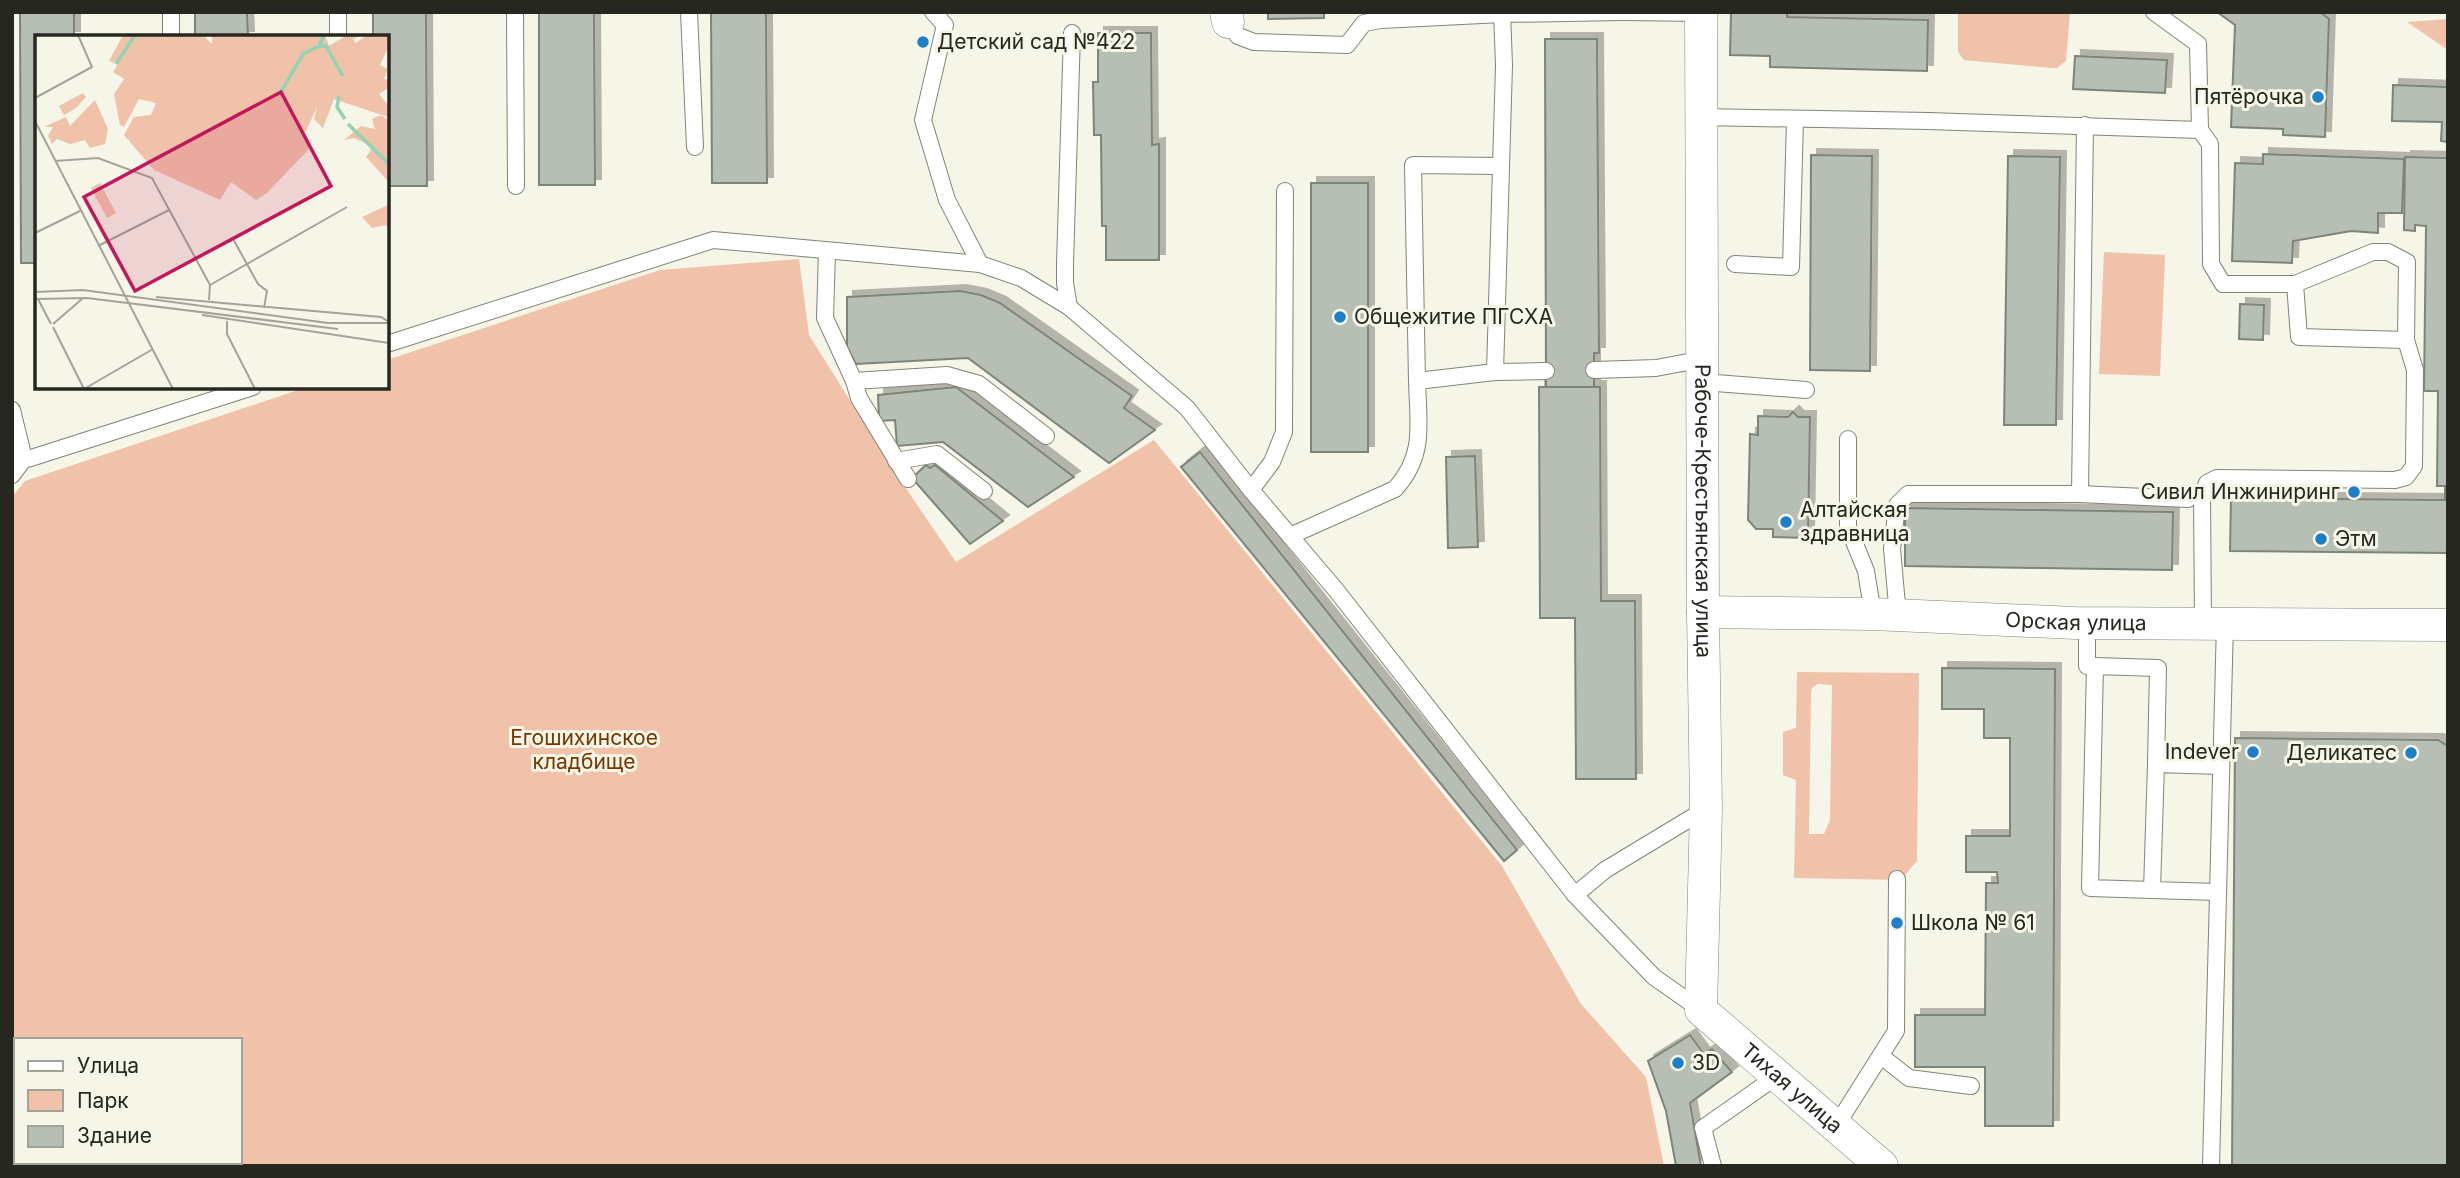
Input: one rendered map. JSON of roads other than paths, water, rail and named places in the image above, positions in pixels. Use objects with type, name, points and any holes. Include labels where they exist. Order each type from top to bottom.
[{"type":"street","name":"Рабоче-Крестьянская улица","points":[[1701,12],[1706,809],[1702,1010]]},
{"type":"street","name":"Орская улица","points":[[1703,612],[1886,615],[2087,623],[2448,625]]},
{"type":"street","name":"Тихая улица","points":[[1702,1010],[1882,1166]]},
{"type":"lane","points":[[171,12],[171,35]]},
{"type":"lane","points":[[338,12],[338,35]]},
{"type":"lane","points":[[514,12],[516,186]]},
{"type":"lane","points":[[689,12],[695,147]]},
{"type":"lane","points":[[933,12],[945,25],[923,120],[947,200],[980,264]]},
{"type":"lane","points":[[1227,17],[1238,36],[1254,42],[1347,45],[1357,35],[1364,18],[1381,20],[1502,13],[1701,12]]},
{"type":"lane","points":[[2154,12],[2198,44],[2200,130],[2210,144],[2211,264],[2223,284],[2295,284],[2373,252],[2388,252],[2407,262],[2406,340],[2415,370],[2414,466],[2406,477],[2395,480],[2217,478],[2207,483],[2202,496],[2214,623],[2221,766],[2211,1166]]},
{"type":"lane","points":[[1495,372],[1504,65],[1502,13]]},
{"type":"lane","points":[[1069,307],[1065,274],[1072,33]]},
{"type":"lane","points":[[1700,117],[2200,130]]},
{"type":"lane","points":[[1735,264],[1791,267],[1796,119]]},
{"type":"lane","points":[[2080,494],[2085,125]]},
{"type":"lane","points":[[1290,536],[1395,489],[1408,475],[1418,451],[1413,165],[1500,166]]},
{"type":"lane","points":[[1251,490],[1272,462],[1284,432],[1285,191]]},
{"type":"lane","points":[[388,344],[713,240],[980,264],[1021,278],[1069,307],[1187,408],[1251,490],[1336,590],[1575,895],[1654,977],[1702,1010]]},
{"type":"lane","points":[[827,252],[825,318],[859,398],[908,479]]},
{"type":"lane","points":[[2295,284],[2299,337],[2406,340]]},
{"type":"lane","points":[[1594,370],[1656,368],[1703,371],[1806,390]]},
{"type":"lane","points":[[1417,381],[1495,372],[1546,370]]},
{"type":"lane","points":[[854,381],[947,375],[979,384],[1046,436]]},
{"type":"lane","points":[[18,457],[250,388]]},
{"type":"lane","points":[[12,410],[18,457],[12,475]]},
{"type":"lane","points":[[1848,439],[1848,527],[1886,615]]},
{"type":"lane","points":[[896,461],[937,454],[984,491]]},
{"type":"lane","points":[[1886,615],[1897,505],[1909,494],[2080,494],[2188,499]]},
{"type":"lane","points":[[2087,623],[2087,666]]},
{"type":"lane","points":[[2152,890],[2158,668],[2095,666],[2090,888],[2152,890],[2218,892]]},
{"type":"lane","points":[[2155,764],[2221,766]]},
{"type":"lane","points":[[1575,895],[1605,870],[1706,809]]},
{"type":"lane","points":[[1836,1126],[1896,1031],[1897,880]]},
{"type":"lane","points":[[1881,1056],[1909,1078],[1971,1086]]},
{"type":"lane","points":[[1713,1166],[1703,1128],[1777,1076]]},
{"type":"place","name":"Детский сад №422","points":[[923,42]]},
{"type":"place","name":"Пятёрочка","points":[[2318,97]]},
{"type":"place","name":"Общежитие ПГСХА","points":[[1340,317]]},
{"type":"place","name":"Сивил Инжиниринг","points":[[2354,492]]},
{"type":"place","name":"Алтайская здравница","points":[[1786,522]]},
{"type":"place","name":"Этм","points":[[2321,539]]},
{"type":"place","name":"Indever","points":[[2253,752]]},
{"type":"place","name":"Деликатес","points":[[2411,753]]},
{"type":"place","name":"Школа № 61","points":[[1897,923]]},
{"type":"place","name":"3D","points":[[1678,1063]]},
{"type":"park label","name":"Егошихинское кладбище","points":[[584,750]]}]
